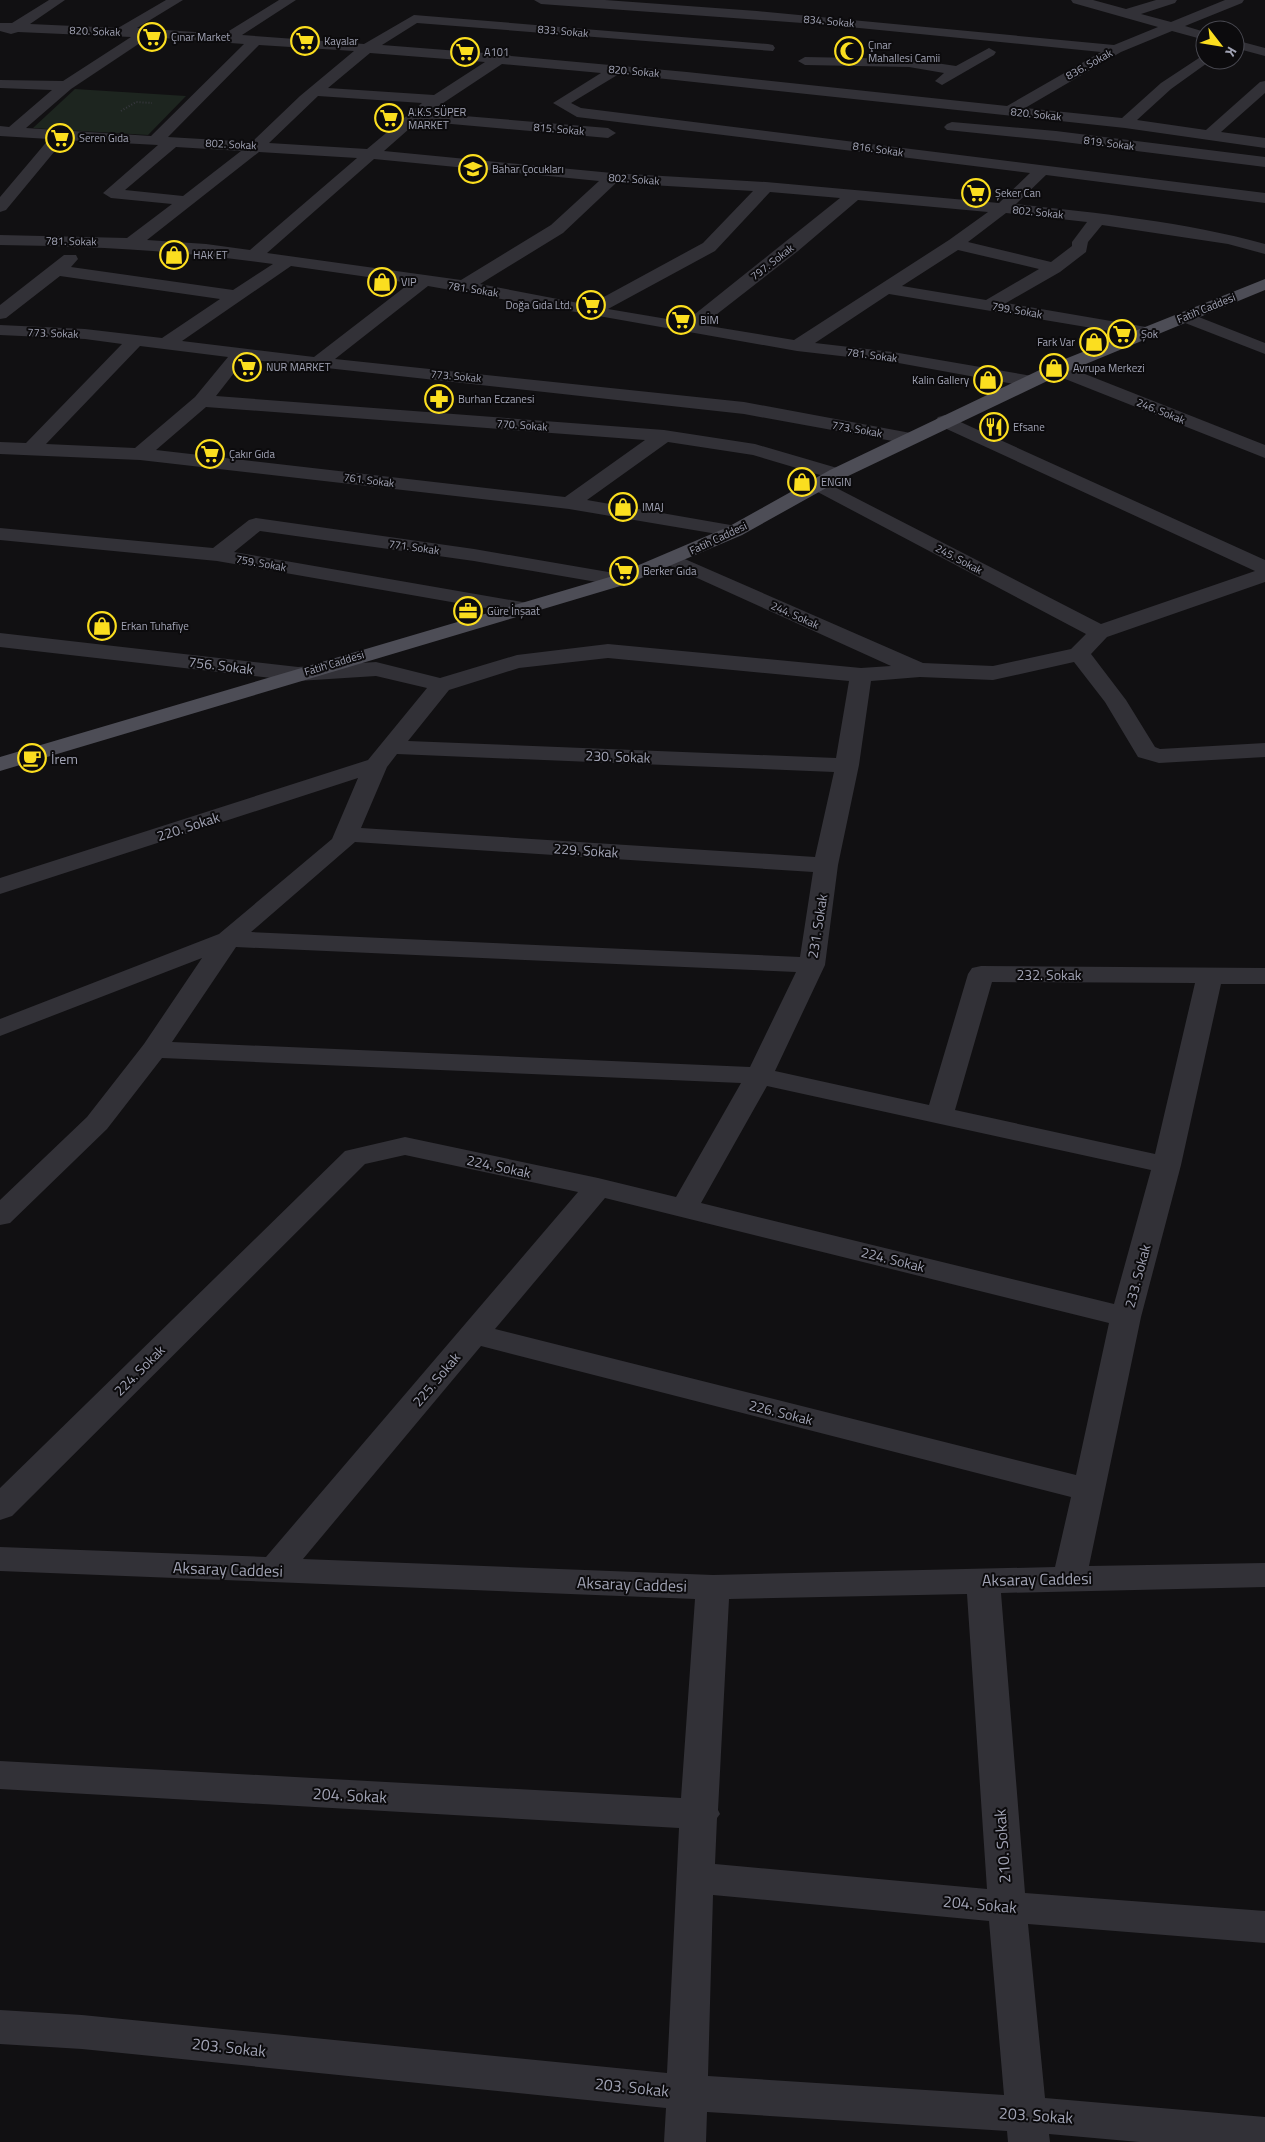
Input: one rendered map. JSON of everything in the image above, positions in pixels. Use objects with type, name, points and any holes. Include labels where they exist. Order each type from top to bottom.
[{"type":"main road","name":"Fatih Caddesi","points":[[2,762],[620,580],[735,531],[837,474],[1057,369],[1265,284]]},
{"type":"street","points":[[0,39],[7,27],[58,0]]},
{"type":"street","points":[[121,32],[176,0]]},
{"type":"street","points":[[226,39],[289,0]]},
{"type":"street","name":"834. Sokak","points":[[541,0],[586,1],[794,18],[1013,37],[1116,49]]},
{"type":"street","points":[[1078,0],[1195,33]]},
{"type":"street","points":[[1126,14],[1170,0]]},
{"type":"street","name":"836. Sokak","points":[[1008,111],[1116,49],[1237,0]]},
{"type":"street","points":[[254,256],[414,116],[586,1]]},
{"type":"street","points":[[751,58],[768,48],[794,18]]},
{"type":"street","name":"833. Sokak","points":[[132,243],[258,146],[315,91],[367,48],[414,19],[768,48]]},
{"type":"street","name":"820. Sokak","points":[[7,27],[146,33],[367,48],[617,69],[1125,123],[1265,143]]},
{"type":"street","points":[[6,131],[66,86],[146,33]]},
{"type":"street","points":[[1245,39],[1258,35]]},
{"type":"street","points":[[156,140],[255,41]]},
{"type":"street","points":[[1245,45],[1265,52]]},
{"type":"street","points":[[913,99],[989,52]]},
{"type":"street","points":[[805,60],[909,63],[958,72]]},
{"type":"street","points":[[1125,123],[1166,86],[1195,65]]},
{"type":"street","name":"816. Sokak","points":[[617,69],[560,102],[577,112],[702,126],[1041,171],[1265,198]]},
{"type":"street","points":[[718,79],[734,69]]},
{"type":"street","points":[[0,84],[66,86]]},
{"type":"street","points":[[1210,134],[1265,85]]},
{"type":"street","points":[[315,91],[436,100]]},
{"type":"street","points":[[911,153],[980,108]]},
{"type":"street","name":"815. Sokak","points":[[414,116],[623,134]]},
{"type":"street","points":[[653,137],[672,138],[702,126]]},
{"type":"street","name":"819. Sokak","points":[[952,126],[1056,136],[1265,162]]},
{"type":"street","name":"802. Sokak","points":[[6,131],[369,154],[612,178],[766,187],[1003,208],[1098,219],[1229,239],[1265,249]]},
{"type":"street","points":[[0,207],[61,134]]},
{"type":"street","points":[[173,141],[111,193],[186,201]]},
{"type":"street","points":[[797,346],[955,244],[1003,208],[1041,171]]},
{"type":"street","points":[[464,286],[557,230],[612,178]]},
{"type":"street","points":[[591,311],[708,247],[766,187]]},
{"type":"street","name":"797. Sokak","points":[[689,326],[792,247],[854,195]]},
{"type":"street","points":[[990,305],[1054,268],[1080,248],[1080,242],[1098,219]]},
{"type":"street","name":"781. Sokak","points":[[0,240],[93,240],[206,249],[424,282],[464,286],[591,311],[689,326],[797,346],[893,357],[1031,381]]},
{"type":"street","points":[[0,314],[93,240]]},
{"type":"street","points":[[955,244],[1054,268]]},
{"type":"street","points":[[165,344],[288,261]]},
{"type":"street","points":[[56,270],[237,296]]},
{"type":"street","points":[[318,363],[424,282]]},
{"type":"street","name":"799. Sokak","points":[[888,289],[1146,332]]},
{"type":"street","points":[[1186,316],[1265,349]]},
{"type":"street","name":"773. Sokak","points":[[0,330],[85,334],[318,363],[506,381],[744,408],[909,438]]},
{"type":"street","points":[[31,450],[136,340]]},
{"type":"street","points":[[140,454],[202,401],[240,354]]},
{"type":"street","name":"246. Sokak","points":[[1057,369],[1265,452]]},
{"type":"street","name":"770. Sokak","points":[[202,401],[664,436],[755,450],[837,474]]},
{"type":"street","points":[[946,421],[1265,568]]},
{"type":"street","points":[[569,503],[664,436]]},
{"type":"street","name":"761. Sokak","points":[[0,448],[140,454],[569,503],[735,531]]},
{"type":"street","name":"245. Sokak","points":[[819,485],[1099,632]]},
{"type":"street","name":"771. Sokak","points":[[217,555],[256,524],[474,555],[620,580]]},
{"type":"street","name":"759. Sokak","points":[[0,534],[217,555],[520,608]]},
{"type":"street","name":"244. Sokak","points":[[671,559],[920,670]]},
{"type":"street","points":[[0,1216],[97,1123],[154,1049],[228,939],[343,842],[383,756],[441,685],[517,662],[608,651],[861,675],[920,670],[993,673],[1079,654],[1099,632],[1265,575]]},
{"type":"street","name":"756. Sokak","points":[[0,640],[298,674],[376,670],[441,685]]},
{"type":"street","points":[[1079,654],[1115,700],[1146,752],[1159,756],[1265,750]]},
{"type":"street","name":"231. Sokak","points":[[684,1208],[760,1076],[812,965],[826,865],[847,765],[861,675]]},
{"type":"street","name":"230. Sokak","points":[[383,756],[847,765]]},
{"type":"street","name":"220. Sokak","points":[[0,886],[383,756]]},
{"type":"street","name":"229. Sokak","points":[[346,834],[826,865]]},
{"type":"street","points":[[0,1028],[228,939],[812,965]]},
{"type":"street","name":"232. Sokak","points":[[939,1117],[982,974],[1210,974],[1265,976]]},
{"type":"street","name":"233. Sokak","points":[[1070,1578],[1126,1317],[1167,1165],[1210,974]]},
{"type":"street","points":[[154,1049],[760,1076],[939,1117],[1167,1165]]},
{"type":"street","name":"224. Sokak","points":[[0,1508],[355,1157],[405,1146],[598,1187],[1126,1317]]},
{"type":"street","name":"225. Sokak","points":[[274,1570],[598,1187]]},
{"type":"street","name":"226. Sokak","points":[[473,1334],[1090,1490]]},
{"type":"street","name":"Aksaray Caddesi","points":[[0,1559],[714,1587],[1070,1578],[1264,1581]]},
{"type":"street","name":"210. Sokak","points":[[981,1580],[985,1600],[1007,1907],[1028,2128]]},
{"type":"street","points":[[685,2142],[695,1878],[714,1587]]},
{"type":"street","name":"204. Sokak","points":[[0,1775],[700,1814]]},
{"type":"street","name":"204. Sokak","points":[[695,1878],[1007,1907],[1265,1927]]},
{"type":"street","name":"203. Sokak","points":[[0,2027],[82,2032],[1028,2128],[1265,2135]]},
{"type":"shaded area","points":[[75,89],[186,96],[148,135],[33,128]]},
{"type":"place","name":"Çınar Market","points":[[152,37]]},
{"type":"place","name":"Kayalar","points":[[305,41]]},
{"type":"place","name":"Çınar Mahallesi Camii","points":[[849,51]]},
{"type":"place","name":"A101","points":[[465,52]]},
{"type":"place","name":"A.K.S SÜPER MARKET","points":[[389,118]]},
{"type":"place","name":"Seren Gıda","points":[[60,138]]},
{"type":"place","name":"Bahar Çocukları","points":[[473,169]]},
{"type":"place","name":"Şeker Can","points":[[976,193]]},
{"type":"place","name":"HAK ET","points":[[174,255]]},
{"type":"place","name":"VIP","points":[[382,282]]},
{"type":"place","name":"Doğa Gıda Ltd.","points":[[591,305]]},
{"type":"place","name":"BİM","points":[[681,320]]},
{"type":"place","name":"Şok","points":[[1122,334]]},
{"type":"place","name":"Fark Var","points":[[1094,342]]},
{"type":"place","name":"NUR MARKET","points":[[247,367]]},
{"type":"place","name":"Avrupa Merkezi","points":[[1054,368]]},
{"type":"place","name":"Kalin Gallery","points":[[988,380]]},
{"type":"place","name":"Burhan Eczanesi","points":[[439,399]]},
{"type":"place","name":"Efsane","points":[[994,427]]},
{"type":"place","name":"Çakır Gıda","points":[[210,454]]},
{"type":"place","name":"ENGIN","points":[[802,482]]},
{"type":"place","name":"IMAJ","points":[[623,507]]},
{"type":"place","name":"Berker Gıda","points":[[624,571]]},
{"type":"place","name":"Güre İnşaat","points":[[468,611]]},
{"type":"place","name":"Erkan Tuhafiye","points":[[102,626]]},
{"type":"place","name":"İrem","points":[[32,758]]}]
